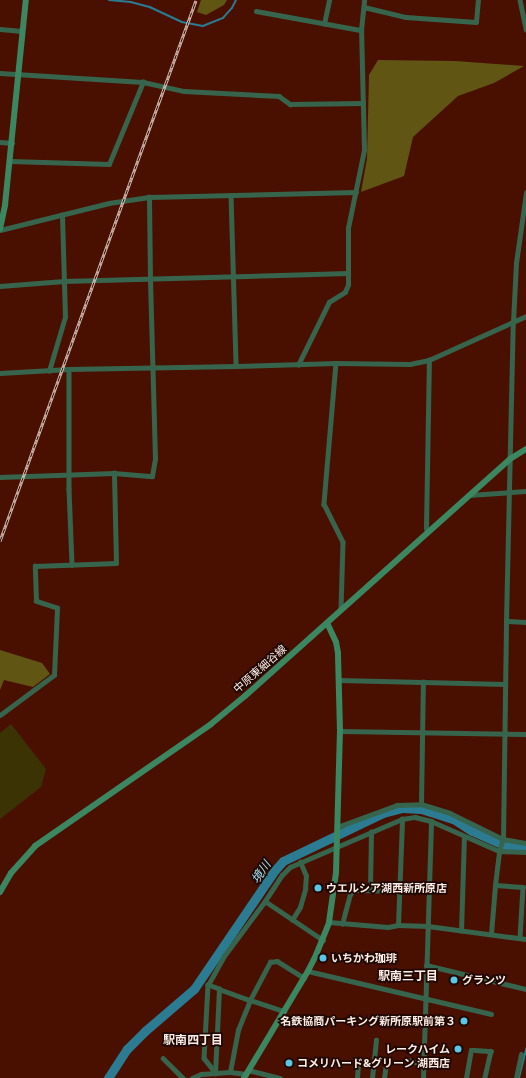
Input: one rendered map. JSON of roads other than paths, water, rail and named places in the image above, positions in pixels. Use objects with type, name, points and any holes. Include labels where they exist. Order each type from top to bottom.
[{"type":"street","points":[[26,0],[10,161],[5,205],[0,229],[109,203],[149,197],[356,192]]},
{"type":"street","points":[[324,24],[329,0]]},
{"type":"street","points":[[298,365],[329,302],[345,292],[348,285],[348,228],[364,150],[361,30],[364,0]]},
{"type":"street","points":[[364,7],[406,17],[476,22],[478,0]]},
{"type":"street","points":[[520,0],[526,29]]},
{"type":"street","points":[[256,11],[361,30]]},
{"type":"street","points":[[0,29],[22,31]]},
{"type":"street","points":[[0,73],[143,82],[184,91],[279,96],[290,104],[364,103]]},
{"type":"street","points":[[10,161],[109,164],[143,82]]},
{"type":"street","points":[[0,142],[12,143]]},
{"type":"street","points":[[491,934],[499,851],[503,839],[506,621],[513,322],[516,263],[526,193]]},
{"type":"street","points":[[231,195],[236,366]]},
{"type":"street","points":[[0,477],[114,473],[152,476],[155,459],[149,197]]},
{"type":"street","points":[[49,371],[65,317],[62,215]]},
{"type":"street","points":[[0,286],[64,281],[150,280],[348,273]]},
{"type":"street","points":[[0,374],[69,369],[336,363],[398,364],[429,360],[526,316]]},
{"type":"street","points":[[427,532],[429,360]]},
{"type":"street","points":[[336,363],[324,504],[343,542],[341,610]]},
{"type":"street","points":[[69,369],[69,474],[72,565]]},
{"type":"street","name":"中原東細谷線","points":[[0,892],[11,873],[35,846],[210,724],[327,623],[510,459],[526,449]]},
{"type":"street","points":[[0,715],[54,675],[57,608],[36,602],[35,566],[116,563],[114,473]]},
{"type":"street","points":[[469,495],[526,491]]},
{"type":"street","points":[[506,621],[526,622]]},
{"type":"street","points":[[246,1074],[308,971],[323,940],[329,922],[334,897],[340,731],[339,680],[336,642],[327,623]]},
{"type":"street","points":[[339,680],[505,684]]},
{"type":"street","points":[[421,804],[423,682]]},
{"type":"street","points":[[340,731],[526,734]]},
{"type":"street","points":[[337,829],[397,805],[421,804],[450,813],[503,839],[526,843]]},
{"type":"street","points":[[214,1072],[204,1058],[208,985],[224,956],[265,901],[282,875],[290,867],[402,819],[415,817],[431,821],[464,837],[499,851],[526,852]]},
{"type":"street","points":[[398,925],[402,819]]},
{"type":"street","points":[[423,1078],[431,821]]},
{"type":"street","points":[[370,889],[371,832]]},
{"type":"street","points":[[461,931],[464,837]]},
{"type":"street","points":[[292,920],[300,907],[305,892],[306,876],[300,862]]},
{"type":"street","points":[[495,885],[523,887],[520,938]]},
{"type":"street","points":[[342,924],[350,894],[354,890],[370,889],[400,891]]},
{"type":"street","points":[[265,901],[323,940]]},
{"type":"street","points":[[329,922],[388,927],[398,925],[428,926],[526,939]]},
{"type":"street","points":[[230,1072],[238,1030],[250,1000],[270,962],[277,961],[304,978]]},
{"type":"street","points":[[426,965],[526,989]]},
{"type":"street","points":[[308,971],[426,1000],[491,1014]]},
{"type":"street","points":[[208,985],[284,1011]]},
{"type":"street","points":[[214,1072],[219,989]]},
{"type":"street","points":[[372,1078],[376,1040]]},
{"type":"street","points":[[466,1078],[471,1050],[475,1050],[491,1052],[485,1078]]},
{"type":"street","points":[[516,1078],[521,1055]]},
{"type":"street","points":[[163,1058],[183,1078]]},
{"type":"street","points":[[408,1060],[423,1064]]},
{"type":"street","points":[[356,1078],[358,1063]]},
{"type":"street","points":[[384,1078],[386,1063]]},
{"type":"street","points":[[192,1078],[201,1074],[214,1072],[230,1072],[280,1078]]},
{"type":"waterway","points":[[109,0],[131,2],[150,7],[182,22],[203,26],[223,18],[232,8],[236,0]]},
{"type":"waterway","name":"境川","points":[[108,1078],[127,1049],[145,1031],[194,989],[275,870],[283,861],[383,813],[402,808],[421,809],[431,812],[455,820],[472,831],[504,845],[526,848]]},
{"type":"waterway","points":[[519,1078],[526,1049]]},
{"type":"railway","points":[[0,541],[196,0]]},
{"type":"place","name":"ウエルシア湖西新所原店","points":[[318,888]]},
{"type":"place","name":"いちかわ珈琲","points":[[323,958]]},
{"type":"place","name":"グランツ","points":[[454,980]]},
{"type":"place","name":"名鉄協商パーキング新所原駅前第３","points":[[464,1021]]},
{"type":"place","name":"レークハイム","points":[[458,1049]]},
{"type":"place","name":"コメリハード&グリーン 湖西店","points":[[289,1063]]},
{"type":"district","name":"駅南三丁目","points":[[408,976]]},
{"type":"district","name":"駅南四丁目","points":[[193,1040]]}]
